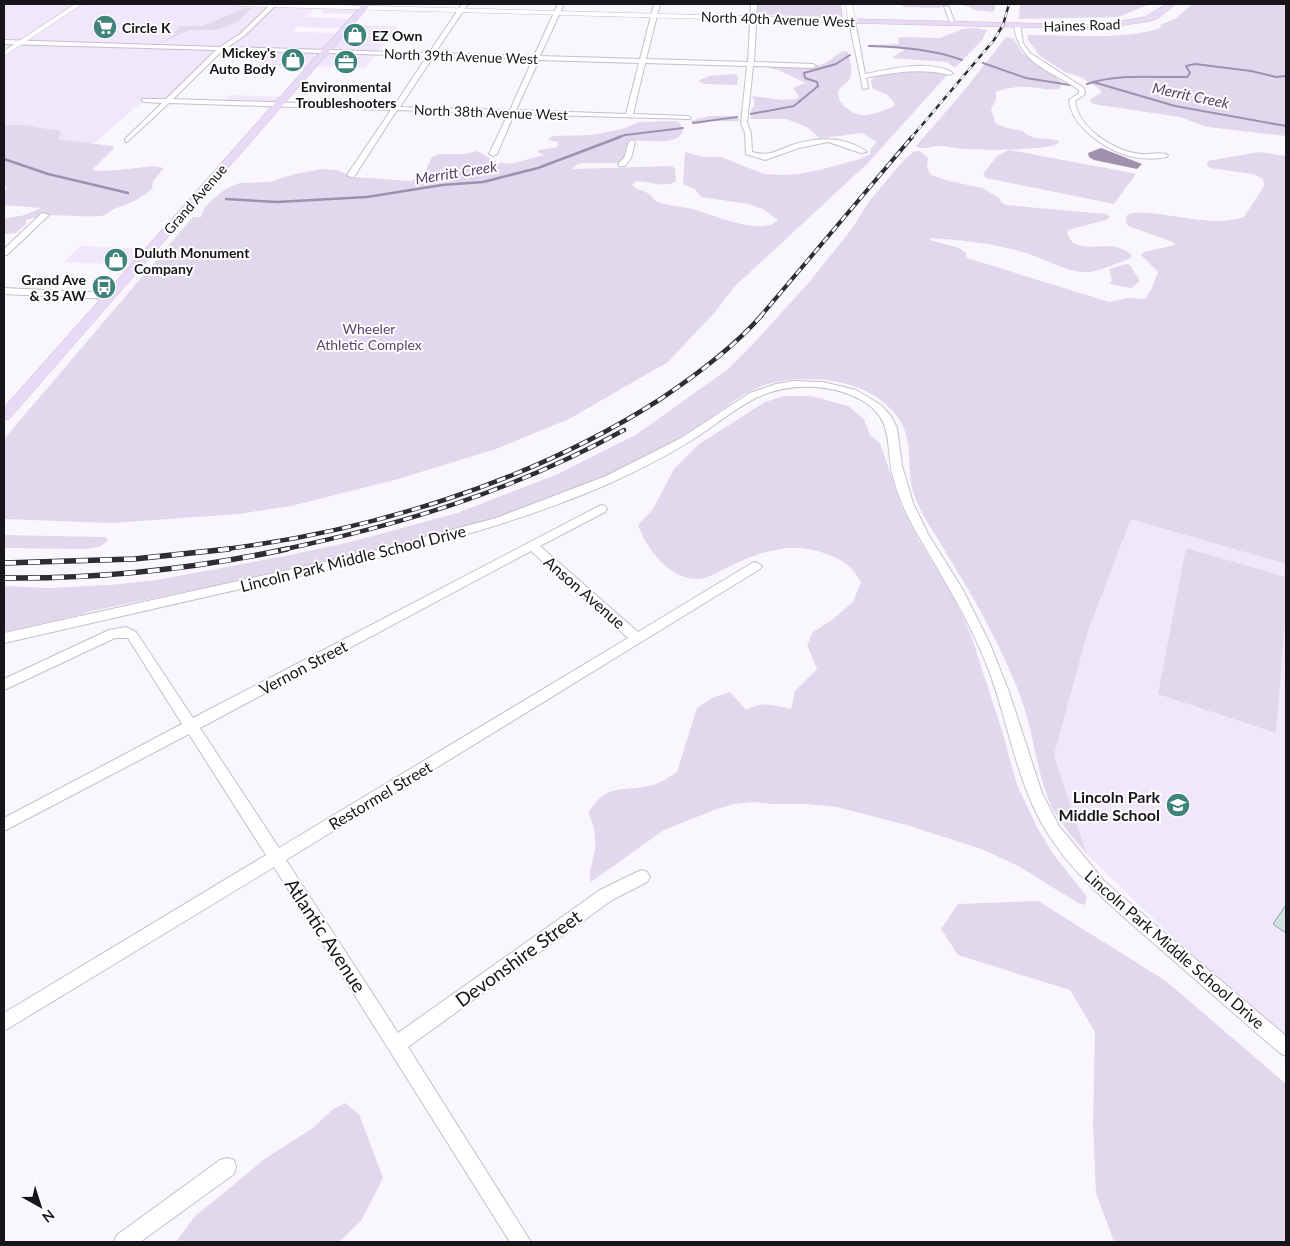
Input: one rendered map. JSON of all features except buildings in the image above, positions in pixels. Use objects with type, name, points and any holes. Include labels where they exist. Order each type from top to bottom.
[{"type":"main road","name":"Haines Road","points":[[1017,25],[1091,27],[1123,24],[1155,16],[1172,4]]},
{"type":"main road","name":"Grand Avenue","points":[[4,416],[366,6]]},
{"type":"main road","name":"North 40th Avenue West","points":[[852,21],[1017,25]]},
{"type":"street","points":[[4,54],[79,4]]},
{"type":"street","name":"North 40th Avenue West","points":[[238,4],[463,7],[557,12],[852,21]]},
{"type":"street","points":[[493,154],[561,4]]},
{"type":"street","points":[[629,116],[657,4]]},
{"type":"street","points":[[754,4],[751,64],[744,123],[748,133],[747,151],[755,157],[765,158],[797,146],[821,140],[836,141],[863,152]]},
{"type":"street","points":[[849,4],[865,88]]},
{"type":"street","points":[[127,140],[222,48],[242,35],[273,5]]},
{"type":"street","points":[[351,175],[463,7]]},
{"type":"street","points":[[946,7],[953,23]]},
{"type":"street","points":[[1017,25],[1020,43],[1024,49],[1034,58],[1082,89],[1082,94],[1072,100],[1075,112],[1083,124],[1102,143],[1118,151],[1138,156],[1164,155]]},
{"type":"street","name":"North 39th Avenue West","points":[[4,42],[813,66]]},
{"type":"street","points":[[862,77],[903,69],[932,69],[950,74]]},
{"type":"street","name":"North 38th Avenue West","points":[[144,100],[688,118]]},
{"type":"street","points":[[622,164],[627,158],[632,142]]},
{"type":"street","points":[[4,253],[46,215]]},
{"type":"street","points":[[4,290],[110,296]]},
{"type":"street","name":"Lincoln Park Middle School Drive","points":[[4,638],[390,552],[485,525],[578,493],[616,476],[685,440],[750,396],[768,389],[789,385],[813,384],[851,392],[863,397],[877,407],[893,428],[896,464],[909,508],[925,540],[956,587],[985,646],[1006,701],[1032,788],[1043,812],[1058,836],[1078,863],[1099,886],[1286,1047]]},
{"type":"street","name":"Vernon Street","points":[[4,825],[601,509]]},
{"type":"street","name":"Anson Avenue","points":[[532,546],[638,638]]},
{"type":"street","name":"Restormel Street","points":[[4,1023],[756,566]]},
{"type":"street","name":"Atlantic Avenue","points":[[4,685],[113,633],[126,632],[136,639],[520,1242]]},
{"type":"street","name":"Devonshire Street","points":[[396,1045],[606,895],[642,877]]},
{"type":"street","points":[[124,1242],[227,1167]]},
{"type":"shaded area","points":[[4,4],[392,4],[388,8],[364,7],[358,14],[321,13],[324,9],[314,9],[305,17],[353,19],[350,25],[398,26],[365,68],[313,66],[310,69],[257,67],[273,50],[223,48],[168,101],[144,100],[93,144],[48,174],[4,159]],"holes":[[[296,27],[345,28],[341,33],[292,32]]]},
{"type":"shaded area","points":[[230,95],[285,97],[278,105],[222,103]]},
{"type":"shaded area","points":[[1101,148],[1142,164],[1137,169],[1094,160],[1089,157],[1088,153]]},
{"type":"shaded area","points":[[80,246],[151,249],[137,265],[64,262]]},
{"type":"shaded area","name":"Lincoln Park Middle School","points":[[1131,518],[1286,564],[1286,1048],[1087,854],[1054,755],[1088,631]]},
{"type":"green space","points":[[758,4],[841,4],[843,17],[758,15]]},
{"type":"green space","points":[[899,4],[955,4],[938,8],[905,7]]},
{"type":"green space","points":[[955,4],[995,4],[995,9],[993,12],[975,10],[967,6]]},
{"type":"green space","points":[[1020,4],[1150,4],[1118,17],[1019,19]]},
{"type":"green space","points":[[1192,4],[1286,4],[1286,136],[1207,127],[1180,117],[1093,104],[1089,100],[1101,93],[1101,90],[1081,77],[1065,72],[1040,56],[1028,40],[1027,35],[1111,36],[1145,32],[1161,28],[1160,25],[1175,19]]},
{"type":"green space","points":[[245,8],[252,8],[238,21],[225,27],[215,30],[189,30],[157,45],[176,34],[174,32],[180,27],[174,26],[203,26]]},
{"type":"green space","points":[[963,29],[987,30],[982,40],[955,68],[947,62],[892,58],[904,50],[901,48],[864,45],[899,44],[898,38],[901,37],[940,38]]},
{"type":"green space","points":[[1006,37],[1014,39],[1022,53],[1062,82],[1060,88],[1056,89],[1020,87],[1007,88],[996,92],[996,100],[991,109],[996,124],[1023,131],[1035,138],[1059,141],[1058,143],[1052,146],[982,150],[939,146],[922,148],[916,146],[963,92]]},
{"type":"green space","name":"Wheeler Athletic Complex","points":[[844,51],[848,52],[851,73],[849,80],[840,89],[838,94],[845,107],[854,113],[871,114],[894,106],[894,102],[886,94],[873,89],[871,82],[873,78],[910,71],[948,74],[867,164],[735,286],[715,312],[668,362],[569,419],[496,449],[398,479],[291,506],[238,514],[112,523],[4,519],[4,439],[193,217],[201,217],[205,207],[227,188],[240,183],[270,182],[295,174],[322,169],[337,170],[354,177],[411,181],[425,172],[432,157],[439,154],[464,154],[477,151],[497,162],[510,164],[544,155],[538,152],[539,150],[558,147],[558,142],[548,140],[552,136],[593,135],[622,129],[639,122],[676,121],[680,123],[683,131],[675,139],[669,141],[630,142],[624,160],[618,163],[581,163],[573,169],[672,166],[675,169],[676,181],[672,183],[662,185],[636,181],[632,185],[662,203],[692,209],[736,223],[760,226],[770,225],[778,220],[763,209],[749,204],[701,197],[695,189],[683,184],[685,152],[704,157],[721,157],[764,174],[781,175],[799,174],[823,169],[857,160],[870,154],[871,148],[877,142],[862,133],[819,138],[807,127],[786,119],[751,119],[750,113],[755,103],[752,96],[782,100],[796,99],[799,97],[793,88],[806,83],[778,70],[760,66],[798,68],[814,66],[827,62]]},
{"type":"green space","points":[[734,74],[738,76],[737,85],[704,84],[698,81],[709,76]]},
{"type":"green space","points":[[709,116],[738,116],[739,121],[711,121],[698,124],[690,121]]},
{"type":"green space","points":[[4,125],[24,125],[59,131],[61,132],[58,139],[113,146],[114,148],[93,169],[95,171],[153,166],[164,168],[153,181],[152,189],[147,193],[104,215],[35,217],[26,220],[26,224],[16,233],[4,234],[4,219],[25,215],[41,208],[4,205],[4,193],[7,187],[4,183]]},
{"type":"green space","points":[[1009,150],[1136,174],[1114,204],[986,178],[983,174],[997,156]]},
{"type":"green space","points":[[915,151],[920,151],[928,158],[927,168],[931,175],[983,188],[1006,205],[1106,214],[1110,217],[1106,220],[1067,231],[1069,238],[1074,243],[1087,246],[1116,247],[1131,254],[1131,258],[1092,272],[1080,272],[1058,266],[1029,254],[993,245],[931,238],[930,240],[959,248],[966,253],[967,258],[1109,302],[1127,298],[1145,299],[1152,288],[1158,272],[1141,255],[1144,252],[1175,245],[1173,242],[1128,226],[1126,222],[1127,215],[1146,213],[1212,221],[1234,220],[1244,217],[1264,186],[1263,179],[1253,174],[1210,168],[1207,165],[1208,161],[1259,152],[1286,156],[1286,564],[1131,519],[1088,631],[1054,755],[1087,854],[1072,837],[1051,805],[1043,783],[1023,704],[997,642],[918,505],[912,488],[907,438],[904,428],[888,406],[875,396],[860,388],[844,383],[809,379],[765,385],[745,394],[671,443],[611,474],[580,488],[520,510],[460,529],[398,546],[274,574],[87,612],[4,632],[4,586],[50,588],[156,580],[350,542],[457,513],[558,474],[637,434],[728,369],[754,343],[810,281],[851,230],[870,200],[905,159]]},
{"type":"green space","points":[[1126,264],[1130,265],[1140,281],[1131,288],[1110,284],[1112,280],[1109,269]]},
{"type":"green space","points":[[784,396],[811,396],[848,406],[864,419],[870,435],[880,443],[901,505],[918,539],[952,594],[971,635],[1003,734],[1017,785],[1038,829],[1054,855],[1087,897],[1085,905],[1078,903],[1020,867],[984,850],[910,826],[837,807],[808,804],[753,802],[734,804],[714,810],[664,830],[591,882],[590,873],[595,842],[593,824],[588,813],[595,803],[601,797],[614,790],[653,785],[677,772],[697,708],[712,698],[730,692],[746,710],[757,705],[773,705],[791,709],[795,691],[817,669],[807,645],[813,632],[832,620],[853,602],[861,582],[850,567],[836,558],[824,553],[799,548],[787,548],[763,553],[707,577],[700,579],[689,578],[679,575],[661,562],[642,535],[638,525],[653,509],[674,469],[699,444],[765,402]]},
{"type":"green space","points":[[4,535],[105,537],[108,541],[99,547],[82,549],[4,548]]},
{"type":"green space","points":[[1186,548],[1286,577],[1286,605],[1276,733],[1158,694]]},
{"type":"green space","points":[[1038,901],[1166,981],[1286,1084],[1286,1242],[1114,1242],[1096,1193],[1093,1123],[1095,1032],[1070,990],[958,955],[941,929],[958,904]]},
{"type":"green space","points":[[345,1103],[359,1114],[383,1178],[361,1221],[339,1242],[176,1242],[195,1216],[266,1158],[313,1128],[332,1110]]},
{"type":"waterway","name":"Merritt Creek","points":[[869,46],[928,51],[962,60]]},
{"type":"waterway","name":"Merritt Creek","points":[[751,114],[794,106],[818,86],[817,82],[805,78],[804,73],[836,64],[850,55]]},
{"type":"waterway","name":"Merritt Creek","points":[[983,63],[1026,78],[1070,85]]},
{"type":"waterway","points":[[1094,82],[1124,77],[1187,77],[1190,73],[1186,66],[1195,64],[1251,71],[1276,77],[1286,76]]},
{"type":"waterway","name":"Merrit Creek","points":[[1087,84],[1094,82]]},
{"type":"waterway","name":"Merrit Creek","points":[[1094,82],[1175,106],[1286,126]]},
{"type":"waterway","name":"Merritt Creek","points":[[693,123],[737,117]]},
{"type":"waterway","name":"Merritt Creek","points":[[616,138],[625,135],[683,128]]},
{"type":"waterway","name":"Merritt Creek","points":[[226,199],[277,202],[367,197],[442,185],[483,182],[538,168],[620,137]]},
{"type":"waterway","name":"Merritt Creek","points":[[4,159],[48,174],[128,193]]},
{"type":"railway","points":[[911,138],[994,40],[1003,25],[1009,4]]},
{"type":"railway","points":[[760,317],[912,137]]},
{"type":"railway","points":[[218,550],[275,542],[390,516],[447,499],[503,479],[557,456],[609,429],[673,391],[725,351],[761,316]]},
{"type":"railway","points":[[281,550],[371,529],[457,503],[541,471],[624,430]]},
{"type":"railway","points":[[4,563],[134,559],[229,549]]},
{"type":"railway","points":[[4,578],[111,575],[216,562],[287,549]]},
{"type":"place","name":"Circle K","points":[[105,27]]},
{"type":"place","name":"EZ Own","points":[[355,35]]},
{"type":"place","name":"Mickey's Auto Body","points":[[293,60]]},
{"type":"place","name":"Environmental Troubleshooters","points":[[346,62]]},
{"type":"place","name":"Duluth Monument Company","points":[[116,260]]},
{"type":"place","name":"Grand Ave & 35 AW","points":[[104,287]]},
{"type":"place","name":"Lincoln Park Middle School","points":[[1178,805]]}]
